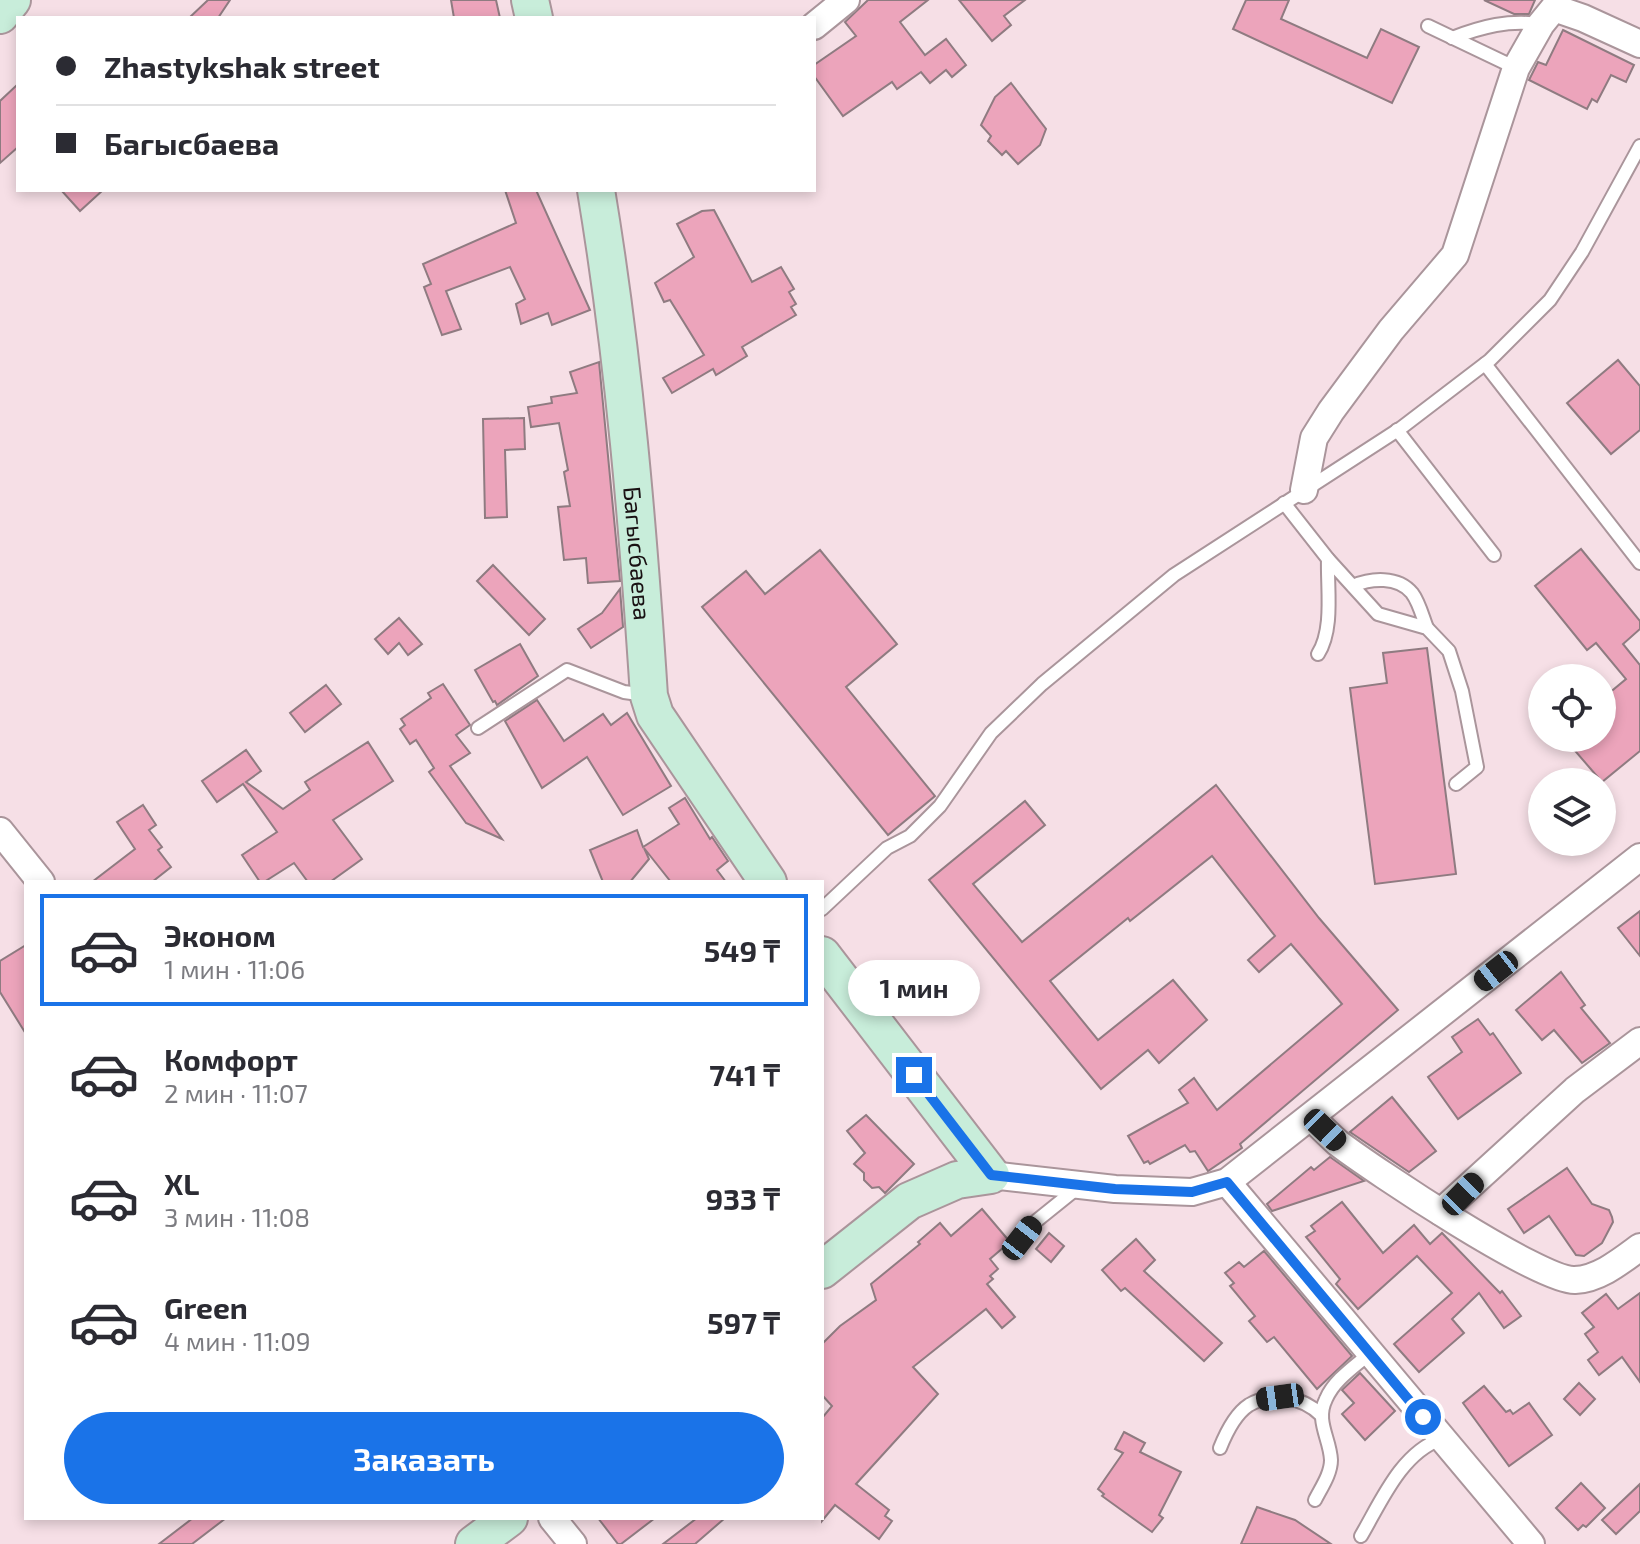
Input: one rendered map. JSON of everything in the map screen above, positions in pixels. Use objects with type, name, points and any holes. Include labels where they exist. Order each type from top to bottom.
[{"type":"street","points":[[0,15],[12,0]]},
{"type":"street","points":[[816,24],[846,0]]},
{"type":"street","points":[[1294,496],[1314,438],[1331,411],[1391,330],[1455,255],[1516,68],[1541,24],[1554,8],[1640,44]]},
{"type":"street","name":"Багысбаева","points":[[596,192],[610,273],[627,414],[649,696],[655,715],[767,880]]},
{"type":"street","points":[[0,831],[39,880]]},
{"type":"street","points":[[824,1268],[909,1201],[957,1180],[991,1175],[1192,1192],[1227,1182],[1640,857]]},
{"type":"street","points":[[824,958],[991,1175]]},
{"type":"street","points":[[1441,1212],[1575,1090],[1640,1041]]},
{"type":"street","points":[[1312,1118],[1338,1143],[1441,1212],[1559,1279],[1589,1278],[1616,1265],[1640,1247]]},
{"type":"street","points":[[1227,1182],[1531,1544]]},
{"type":"street","points":[[474,1544],[506,1520]]},
{"type":"street","points":[[554,1520],[573,1544]]},
{"type":"lane","points":[[1452,38],[1479,28],[1514,21],[1541,24]]},
{"type":"lane","points":[[1428,26],[1516,68]]},
{"type":"lane","points":[[824,907],[887,848],[910,836],[940,806],[991,733],[1042,684],[1174,575],[1397,430],[1485,364],[1550,300],[1582,252],[1640,146]]},
{"type":"lane","points":[[1485,364],[1640,563]]},
{"type":"lane","points":[[1397,430],[1494,555]]},
{"type":"lane","points":[[1294,496],[1328,559],[1378,614],[1427,628]]},
{"type":"lane","points":[[1318,654],[1323,647],[1327,626],[1328,559]]},
{"type":"lane","points":[[1353,586],[1364,581],[1383,580],[1396,583],[1412,593],[1427,628],[1449,651],[1462,691],[1477,767],[1456,784]]},
{"type":"lane","points":[[478,728],[567,670],[624,692],[649,696]]},
{"type":"lane","points":[[1022,1238],[1062,1198],[1082,1185]]},
{"type":"lane","points":[[1302,1402],[1331,1389],[1369,1354]]},
{"type":"lane","points":[[1315,1500],[1330,1467],[1331,1458],[1321,1415],[1331,1389]]},
{"type":"lane","points":[[1220,1448],[1226,1434],[1248,1406],[1262,1399],[1280,1397],[1302,1402],[1321,1415]]},
{"type":"lane","points":[[1361,1536],[1397,1475],[1428,1443],[1441,1439]]},
{"type":"building","points":[[208,0],[230,0],[219,16],[191,16]]},
{"type":"building","points":[[451,0],[496,0],[500,16],[454,16]]},
{"type":"building","points":[[868,0],[928,0],[900,22],[925,55],[946,39],[966,65],[952,77],[946,70],[930,83],[921,72],[897,89],[892,82],[843,116],[816,79],[816,64],[856,36],[845,22]]},
{"type":"building","points":[[959,0],[1025,0],[1004,16],[1011,25],[992,41]]},
{"type":"building","points":[[1246,0],[1289,0],[1281,19],[1367,58],[1381,29],[1419,47],[1392,103],[1233,29]]},
{"type":"building","points":[[1484,0],[1535,0],[1529,14],[1514,14]]},
{"type":"building","points":[[1563,30],[1634,65],[1626,82],[1611,75],[1597,102],[1592,99],[1587,109],[1529,80],[1538,62],[1546,65]]},
{"type":"building","points":[[1011,83],[1046,129],[1040,145],[1018,164],[1006,151],[1002,155],[988,141],[991,136],[981,125],[995,97]]},
{"type":"building","points":[[16,86],[16,149],[0,163],[0,101]]},
{"type":"building","points":[[63,192],[101,192],[80,211]]},
{"type":"building","points":[[506,192],[537,192],[590,310],[552,325],[548,313],[521,324],[516,304],[525,299],[510,267],[446,291],[461,329],[442,335],[424,287],[431,284],[423,264],[516,223]]},
{"type":"building","points":[[714,210],[752,282],[781,267],[794,289],[789,292],[796,304],[791,307],[796,315],[742,347],[747,356],[716,375],[713,369],[672,393],[663,378],[704,355],[670,300],[664,302],[655,283],[694,257],[677,224],[702,211]]},
{"type":"building","points":[[1618,360],[1640,386],[1640,430],[1611,454],[1567,403]]},
{"type":"building","points":[[599,362],[620,581],[588,583],[586,558],[564,560],[558,507],[570,506],[564,472],[568,470],[559,423],[531,427],[528,407],[552,403],[551,397],[577,393],[570,372]]},
{"type":"building","points":[[524,418],[525,449],[505,450],[507,517],[485,518],[483,419]]},
{"type":"building","points":[[1581,549],[1640,621],[1640,629],[1623,644],[1640,665],[1640,751],[1616,771],[1616,768],[1590,768],[1576,752],[1616,752],[1616,687],[1626,679],[1596,643],[1587,650],[1535,586]]},
{"type":"building","points":[[820,550],[897,644],[846,687],[935,796],[888,835],[702,607],[746,571],[765,594]]},
{"type":"building","points":[[493,565],[545,619],[529,635],[477,581]]},
{"type":"building","points":[[620,589],[623,627],[591,648],[578,629],[602,613]]},
{"type":"building","points":[[399,618],[422,644],[408,655],[399,643],[388,654],[375,639]]},
{"type":"building","points":[[520,644],[538,676],[497,705],[475,670]]},
{"type":"building","points":[[1427,648],[1456,874],[1375,884],[1350,688],[1387,683],[1383,653]]},
{"type":"building","points":[[443,684],[470,725],[456,735],[470,753],[450,766],[502,839],[466,823],[429,772],[434,768],[416,740],[410,744],[400,729],[405,725],[401,719],[431,698],[428,693]]},
{"type":"building","points":[[326,685],[341,704],[305,732],[290,713]]},
{"type":"building","points":[[537,700],[564,741],[603,714],[611,725],[627,713],[671,786],[623,815],[587,757],[542,788],[505,721]]},
{"type":"building","points":[[368,742],[393,781],[333,820],[362,859],[333,880],[307,880],[294,863],[267,880],[259,880],[242,855],[277,832],[243,784],[217,802],[202,781],[246,750],[261,771],[246,782],[283,809],[310,790],[305,782]]},
{"type":"building","points":[[1216,785],[1319,918],[1398,1010],[1240,1144],[1242,1148],[1208,1171],[1195,1151],[1190,1152],[1185,1145],[1150,1164],[1148,1161],[1144,1163],[1128,1136],[1188,1103],[1179,1090],[1194,1078],[1217,1110],[1342,1004],[1291,944],[1259,972],[1248,960],[1275,936],[1212,856],[1050,981],[1098,1040],[1173,980],[1207,1020],[1159,1063],[1148,1050],[1101,1089],[929,880],[1025,801],[1045,825],[973,884],[1022,942]]},
{"type":"building","points":[[685,798],[710,839],[712,837],[728,861],[717,870],[724,880],[669,880],[644,848],[649,859],[632,880],[602,880],[590,850],[637,830],[643,847],[679,824],[669,808]]},
{"type":"building","points":[[143,805],[156,825],[149,830],[162,847],[158,850],[171,867],[155,880],[95,880],[135,849],[117,822]]},
{"type":"building","points":[[1640,911],[1640,956],[1618,928]]},
{"type":"building","points":[[24,946],[24,1031],[0,992],[0,961]]},
{"type":"building","points":[[1561,972],[1585,1005],[1581,1008],[1610,1043],[1582,1063],[1554,1030],[1542,1040],[1516,1010]]},
{"type":"building","points":[[1478,1019],[1490,1035],[1493,1033],[1521,1073],[1458,1119],[1428,1077],[1462,1052],[1452,1037]]},
{"type":"building","points":[[1392,1097],[1436,1151],[1409,1172],[1350,1132]]},
{"type":"building","points":[[866,1115],[914,1164],[885,1193],[879,1187],[872,1188],[864,1180],[864,1173],[854,1164],[865,1153],[847,1131]]},
{"type":"building","points":[[1330,1157],[1364,1181],[1272,1211],[1267,1204],[1311,1167],[1314,1170]]},
{"type":"building","points":[[1567,1168],[1592,1204],[1609,1210],[1613,1222],[1602,1243],[1584,1256],[1576,1255],[1549,1216],[1524,1233],[1508,1209]]},
{"type":"building","points":[[1342,1202],[1383,1253],[1414,1225],[1430,1244],[1442,1233],[1500,1293],[1502,1291],[1521,1316],[1504,1328],[1479,1293],[1452,1319],[1464,1333],[1419,1372],[1394,1344],[1452,1293],[1417,1256],[1358,1309],[1336,1284],[1340,1279],[1306,1237],[1315,1231],[1311,1226]]},
{"type":"building","points":[[982,1209],[1010,1242],[990,1259],[998,1269],[987,1284],[1015,1317],[1002,1328],[986,1309],[913,1367],[938,1394],[856,1484],[889,1510],[885,1516],[892,1521],[879,1539],[835,1505],[824,1519],[824,1416],[832,1406],[824,1397],[824,1342],[876,1300],[871,1284],[920,1244],[918,1242],[940,1223],[951,1236]]},
{"type":"building","points":[[1049,1233],[1064,1246],[1051,1262],[1036,1249]]},
{"type":"building","points":[[1136,1239],[1155,1260],[1144,1271],[1222,1343],[1204,1361],[1125,1288],[1121,1291],[1102,1270]]},
{"type":"building","points":[[1264,1251],[1352,1356],[1317,1389],[1274,1337],[1267,1342],[1249,1321],[1255,1316],[1230,1286],[1234,1283],[1225,1273],[1239,1262],[1244,1267]]},
{"type":"building","points":[[1640,1293],[1640,1382],[1622,1357],[1599,1375],[1588,1360],[1598,1352],[1585,1334],[1594,1327],[1582,1313],[1606,1294],[1618,1309]]},
{"type":"building","points":[[1360,1373],[1395,1411],[1365,1440],[1342,1414],[1354,1403],[1342,1390]]},
{"type":"building","points":[[1579,1383],[1595,1399],[1580,1415],[1564,1399]]},
{"type":"building","points":[[1484,1386],[1506,1412],[1510,1410],[1513,1414],[1529,1403],[1552,1435],[1509,1466],[1463,1403]]},
{"type":"building","points":[[1124,1432],[1145,1443],[1140,1452],[1181,1472],[1159,1515],[1163,1518],[1152,1532],[1102,1496],[1104,1494],[1098,1489],[1123,1453],[1115,1449]]},
{"type":"building","points":[[1581,1483],[1605,1508],[1586,1527],[1583,1525],[1578,1530],[1556,1508]]},
{"type":"building","points":[[1640,1484],[1640,1511],[1616,1534],[1602,1520]]},
{"type":"building","points":[[1257,1507],[1295,1520],[1331,1544],[1241,1544]]},
{"type":"building","points":[[190,1520],[223,1520],[192,1544],[159,1544]]},
{"type":"building","points":[[600,1520],[652,1520],[621,1544]]},
{"type":"building","points":[[694,1520],[723,1520],[695,1544],[663,1544]]},
{"type":"route","points":[[914,1075],[991,1175],[1115,1189],[1192,1192],[1227,1182],[1423,1417]]}]
